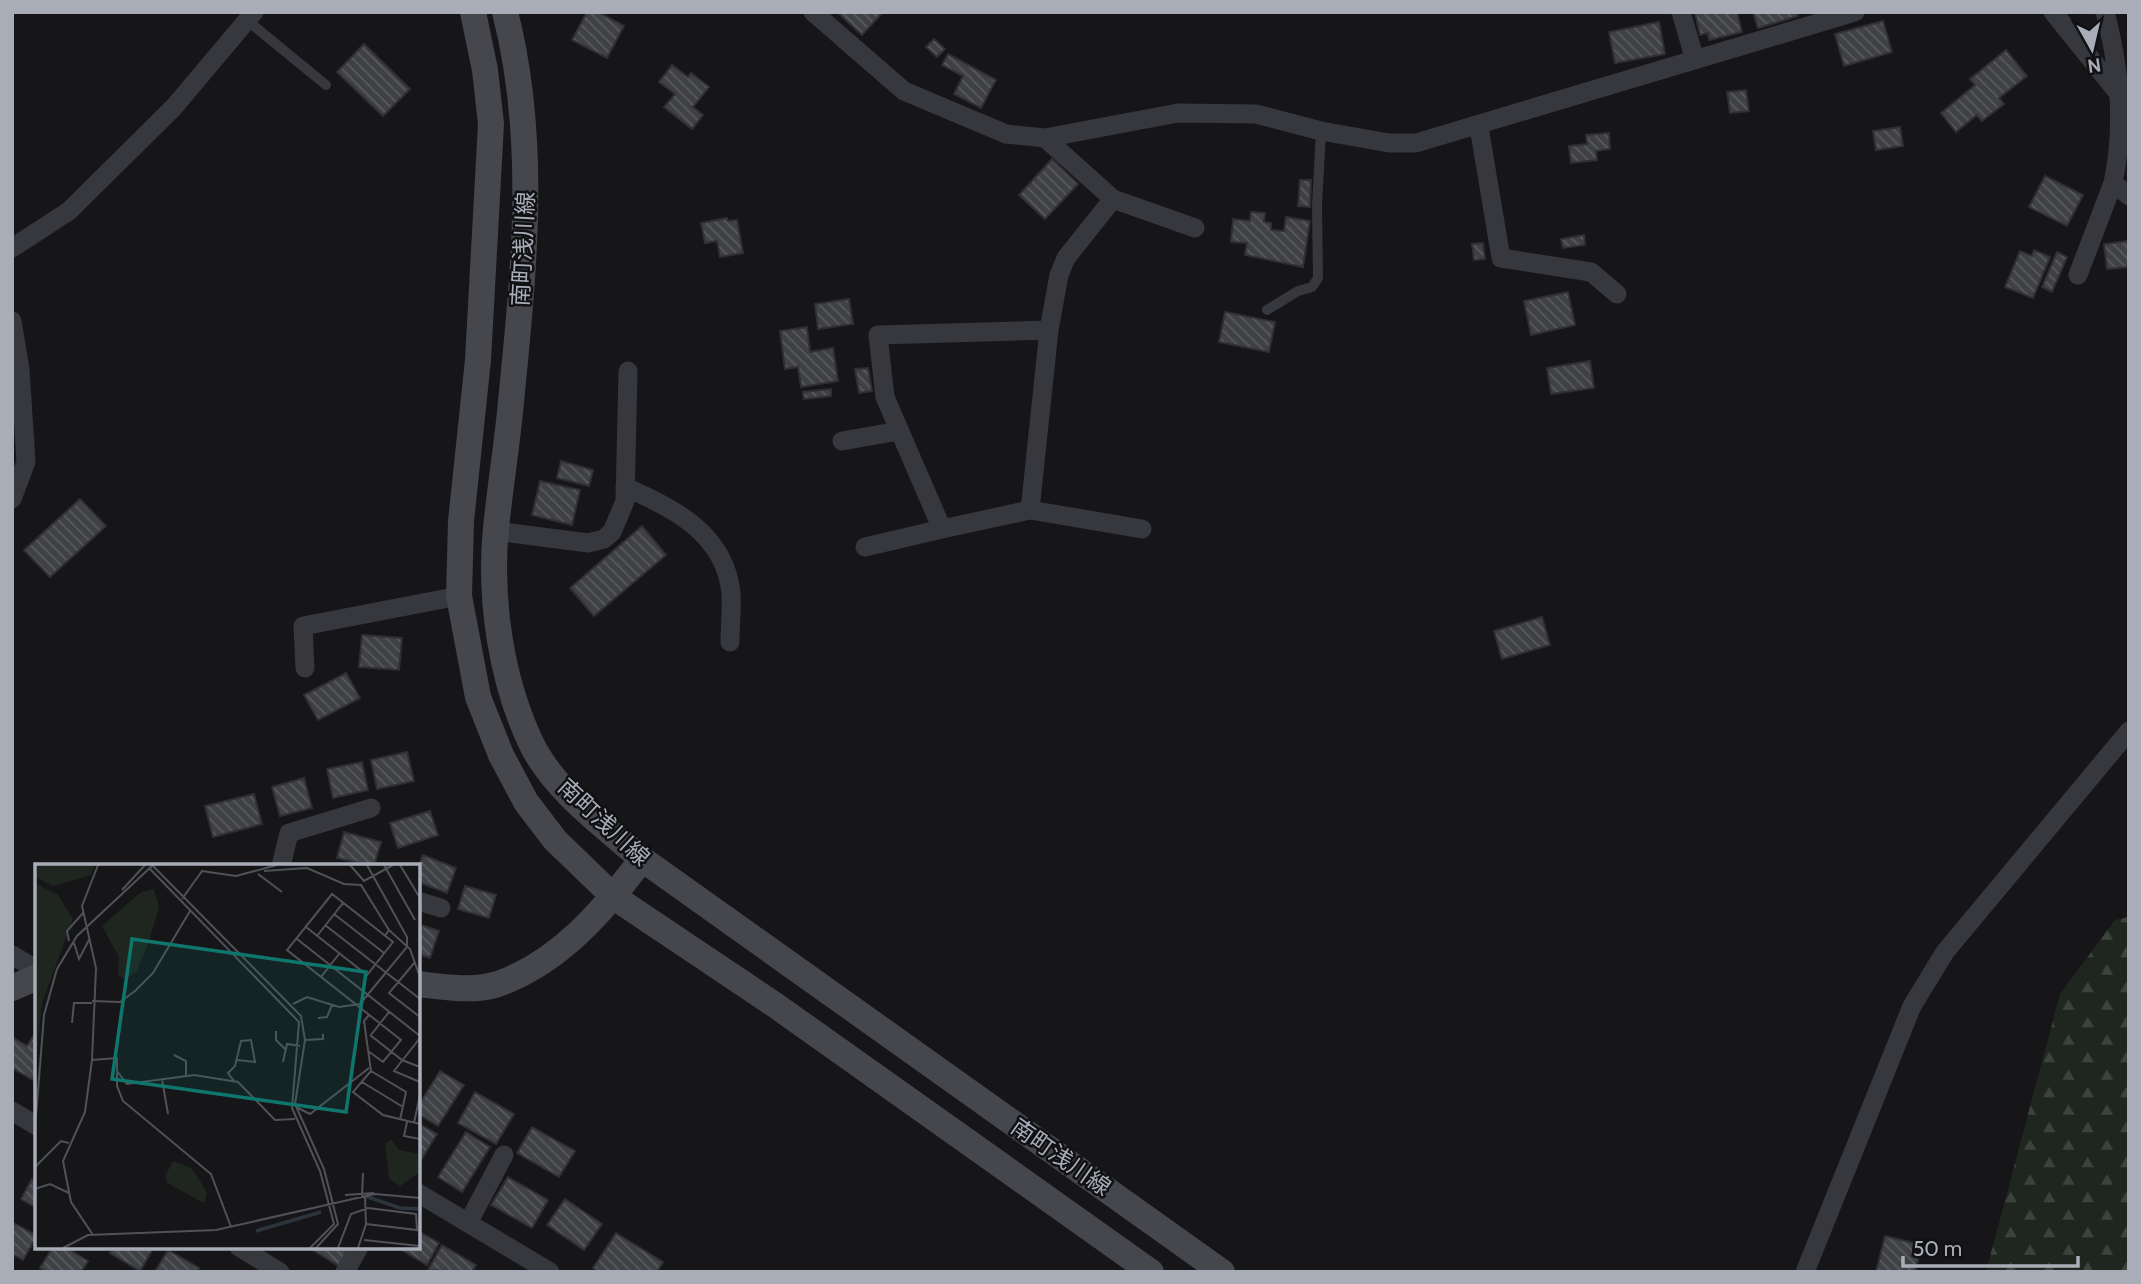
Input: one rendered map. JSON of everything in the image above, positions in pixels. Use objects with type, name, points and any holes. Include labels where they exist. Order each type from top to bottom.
[{"type":"street","name":"南町浅川線","points":[[473,12],[485,70],[491,124],[478,360],[461,521],[459,596],[478,697],[500,755],[526,802],[555,840],[614,897],[775,1005],[1151,1272]]},
{"type":"street","name":"南町浅川線","points":[[505,12],[517,60],[523,107],[527,188],[521,303],[495,531],[499,636],[516,702],[533,747],[564,789],[642,859],[1222,1272]]},
{"type":"street","points":[[813,12],[904,91],[1006,134],[1045,138],[1178,113],[1256,114],[1321,131],[1389,143],[1416,144],[1855,12]]},
{"type":"street","points":[[1681,12],[1695,60]]},
{"type":"street","points":[[2053,12],[2119,94]]},
{"type":"street","points":[[2078,275],[2113,183],[2120,145],[2119,94],[2105,12]]},
{"type":"street","points":[[12,248],[69,211],[174,107],[251,16]]},
{"type":"street","points":[[1479,127],[1501,258],[1591,272],[1617,294]]},
{"type":"street","points":[[1045,138],[1114,199],[1195,228]]},
{"type":"street","points":[[2113,183],[2129,196]]},
{"type":"street","points":[[1030,510],[1049,330],[1066,258],[1114,199]]},
{"type":"street","points":[[12,321],[21,381],[26,462],[12,499]]},
{"type":"street","points":[[942,530],[885,397],[878,335],[1049,330]]},
{"type":"street","points":[[495,531],[588,543],[604,539],[612,532],[622,513],[625,487],[628,371]]},
{"type":"street","points":[[842,441],[899,432]]},
{"type":"street","points":[[625,487],[667,505],[691,521],[720,556],[731,593],[730,642]]},
{"type":"street","points":[[865,547],[1030,510],[1142,529]]},
{"type":"street","points":[[305,668],[303,626],[459,596]]},
{"type":"street","points":[[1805,1272],[1912,1006],[1945,952],[2129,731]]},
{"type":"street","points":[[281,863],[289,833],[371,808]]},
{"type":"street","points":[[420,985],[457,989],[497,984],[539,963],[583,931],[614,897],[642,859]]},
{"type":"street","points":[[420,902],[440,908]]},
{"type":"street","points":[[12,955],[35,969]]},
{"type":"street","points":[[12,988],[35,978]]},
{"type":"street","points":[[12,1111],[35,1125]]},
{"type":"street","points":[[468,1223],[504,1155]]},
{"type":"street","points":[[420,1194],[550,1272]]},
{"type":"street","points":[[242,1249],[280,1272]]},
{"type":"street","points":[[345,1272],[358,1249]]},
{"type":"lane","points":[[251,16],[326,85]]},
{"type":"lane","points":[[1268,310],[1298,291],[1312,287],[1318,278],[1317,206],[1321,131]]},
{"type":"green space","points":[[2129,917],[2129,1272],[1986,1272],[2060,994],[2115,920]]},
{"type":"building","points":[[587,12],[598,12],[624,26],[607,58],[572,40]]},
{"type":"building","points":[[837,12],[883,12],[862,35]]},
{"type":"building","points":[[1737,12],[1742,32],[1709,40],[1708,33],[1700,35],[1695,13]]},
{"type":"building","points":[[1753,12],[1797,12],[1798,16],[1758,28]]},
{"type":"building","points":[[1883,21],[1892,52],[1844,66],[1835,34]]},
{"type":"building","points":[[1659,22],[1665,54],[1615,63],[1609,32]]},
{"type":"building","points":[[934,39],[945,49],[937,57],[926,47]]},
{"type":"building","points":[[364,44],[410,89],[383,116],[337,72]]},
{"type":"building","points":[[2006,50],[2027,76],[1999,98],[2004,104],[1982,121],[1977,115],[1956,132],[1941,113],[1975,85],[1970,79]]},
{"type":"building","points":[[948,54],[996,80],[981,108],[954,94],[963,76],[942,65]]},
{"type":"building","points":[[672,65],[688,77],[691,73],[709,87],[693,107],[703,115],[692,129],[664,107],[675,94],[659,82]]},
{"type":"building","points":[[1746,90],[1749,111],[1730,113],[1727,92]]},
{"type":"building","points":[[1900,127],[1903,146],[1876,150],[1873,131]]},
{"type":"building","points":[[1609,133],[1610,149],[1596,151],[1597,160],[1571,163],[1569,146],[1587,144],[1586,135]]},
{"type":"building","points":[[1052,159],[1078,184],[1045,219],[1019,195]]},
{"type":"building","points":[[2045,176],[2083,195],[2067,226],[2029,207]]},
{"type":"building","points":[[1300,180],[1311,180],[1310,207],[1298,206]]},
{"type":"building","points":[[1251,212],[1265,213],[1264,222],[1271,223],[1271,230],[1284,231],[1286,217],[1310,221],[1303,267],[1245,255],[1247,243],[1231,242],[1233,219],[1250,221]]},
{"type":"building","points":[[727,218],[728,221],[737,220],[743,253],[720,257],[717,241],[705,243],[701,223]]},
{"type":"building","points":[[1584,235],[1585,245],[1563,248],[1561,239]]},
{"type":"building","points":[[2129,241],[2129,267],[2107,269],[2104,244]]},
{"type":"building","points":[[1483,243],[1485,259],[1474,260],[1472,244]]},
{"type":"building","points":[[2034,250],[2050,257],[2033,298],[2005,287],[2020,251],[2032,256]]},
{"type":"building","points":[[2057,252],[2067,257],[2052,292],[2042,287]]},
{"type":"building","points":[[1568,292],[1575,325],[1531,335],[1524,301]]},
{"type":"building","points":[[849,299],[853,324],[818,329],[815,304]]},
{"type":"building","points":[[1225,312],[1275,322],[1269,352],[1219,342]]},
{"type":"building","points":[[807,327],[810,352],[833,348],[838,381],[801,387],[798,367],[785,369],[780,331]]},
{"type":"building","points":[[1590,361],[1594,388],[1551,394],[1547,368]]},
{"type":"building","points":[[868,368],[872,391],[859,393],[855,369]]},
{"type":"building","points":[[831,389],[831,396],[804,399],[803,392]]},
{"type":"building","points":[[561,461],[593,470],[589,486],[557,478]]},
{"type":"building","points":[[540,481],[580,490],[572,525],[532,515]]},
{"type":"building","points":[[80,499],[106,526],[50,577],[24,550]]},
{"type":"building","points":[[642,526],[666,555],[594,616],[570,588]]},
{"type":"building","points":[[1542,617],[1550,645],[1502,659],[1494,631]]},
{"type":"building","points":[[362,635],[402,638],[399,670],[359,667]]},
{"type":"building","points":[[346,673],[360,698],[318,720],[304,695]]},
{"type":"building","points":[[407,752],[414,781],[377,789],[371,760]]},
{"type":"building","points":[[362,762],[368,790],[333,798],[327,769]]},
{"type":"building","points":[[304,778],[312,808],[280,816],[272,787]]},
{"type":"building","points":[[254,794],[262,824],[213,837],[205,806]]},
{"type":"building","points":[[430,811],[438,835],[398,848],[390,823]]},
{"type":"building","points":[[344,832],[381,842],[375,864],[337,858]]},
{"type":"building","points":[[423,855],[456,868],[447,893],[420,883],[419,864]]},
{"type":"building","points":[[465,886],[496,895],[489,918],[458,909]]},
{"type":"building","points":[[420,925],[439,931],[430,958],[420,955]]},
{"type":"building","points":[[35,1033],[33,1080],[12,1068],[12,1037],[27,1046]]},
{"type":"building","points":[[440,1071],[464,1085],[438,1126],[420,1115],[420,1103]]},
{"type":"building","points":[[475,1092],[514,1114],[496,1144],[458,1123]]},
{"type":"building","points":[[420,1124],[437,1134],[420,1162]]},
{"type":"building","points":[[532,1127],[575,1151],[559,1177],[517,1153]]},
{"type":"building","points":[[466,1132],[490,1147],[462,1192],[438,1177]]},
{"type":"building","points":[[508,1177],[548,1200],[532,1228],[491,1205]]},
{"type":"building","points":[[32,1179],[35,1181],[35,1207],[21,1199]]},
{"type":"building","points":[[565,1199],[602,1224],[584,1250],[547,1225]]},
{"type":"building","points":[[12,1222],[35,1235],[35,1239],[23,1260],[12,1254]]},
{"type":"building","points":[[420,1232],[439,1243],[427,1265],[400,1249],[420,1249]]},
{"type":"building","points":[[616,1233],[663,1262],[657,1272],[599,1272],[593,1268]]},
{"type":"building","points":[[1885,1236],[1922,1245],[1915,1272],[1876,1272]]},
{"type":"building","points":[[442,1245],[476,1265],[472,1272],[428,1270]]},
{"type":"building","points":[[52,1249],[68,1249],[88,1261],[81,1272],[47,1272],[40,1268]]},
{"type":"building","points":[[112,1249],[153,1249],[140,1271],[110,1253]]},
{"type":"building","points":[[311,1249],[349,1249],[339,1266]]},
{"type":"building","points":[[168,1250],[199,1268],[197,1272],[155,1272]]}]
